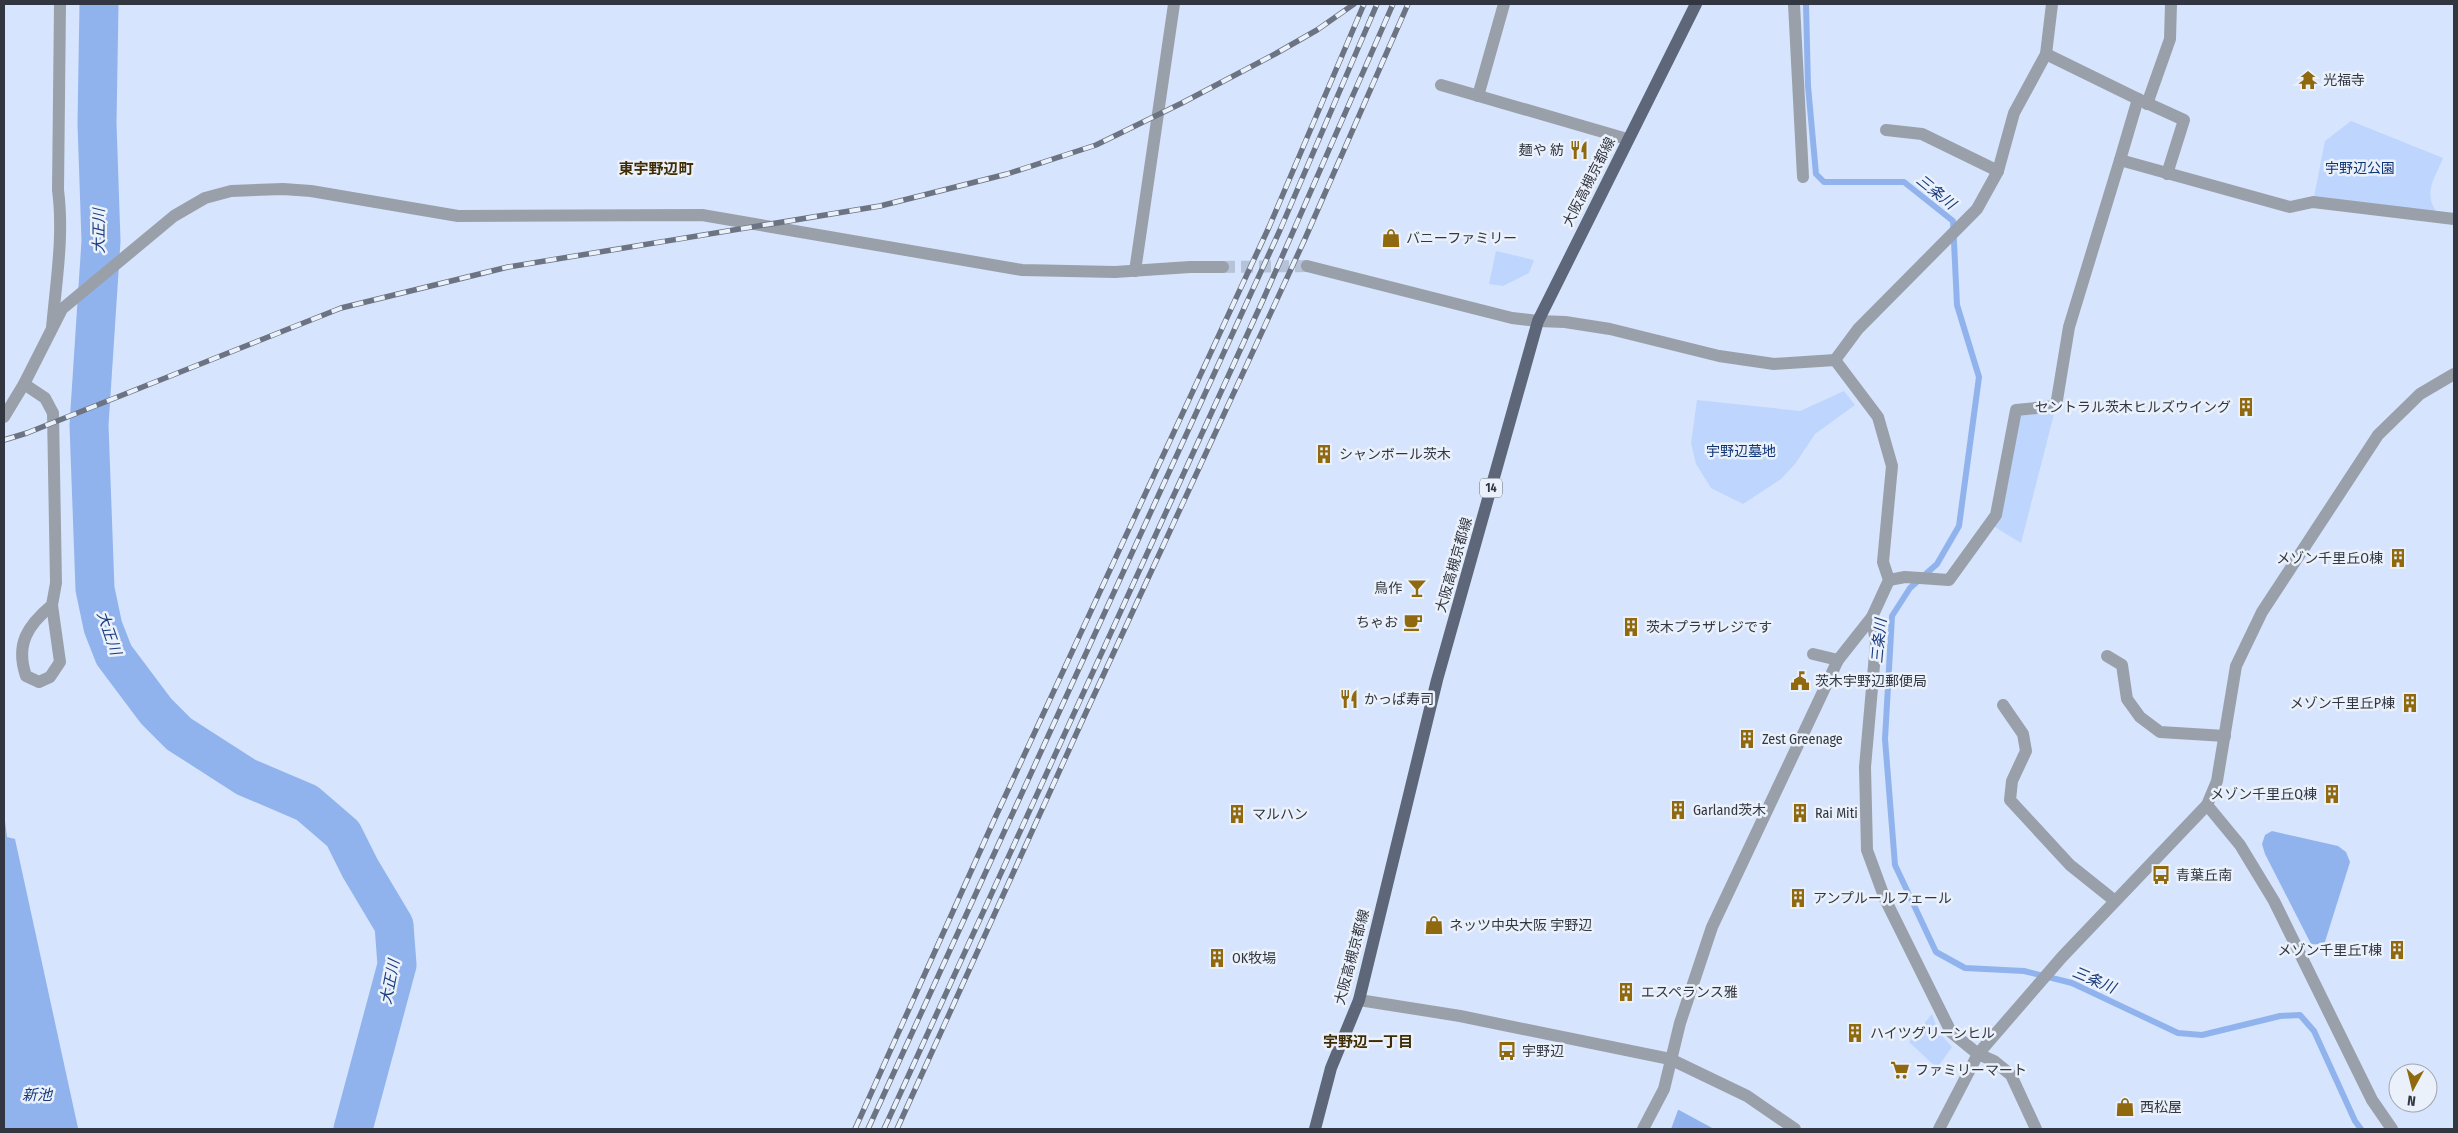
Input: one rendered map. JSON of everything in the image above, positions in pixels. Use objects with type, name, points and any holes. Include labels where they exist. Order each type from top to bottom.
[{"type":"main road","name":"大阪高槻京都線","points":[[1315,1129],[1331,1068],[1359,1000],[1437,680],[1538,321],[1696,4]]},
{"type":"street","points":[[52,329],[60,249],[61,211],[58,170],[60,4]]},
{"type":"street","points":[[1135,271],[1174,4]]},
{"type":"street","points":[[1478,96],[1504,4]]},
{"type":"street","points":[[1794,4],[1803,176]]},
{"type":"street","points":[[1307,266],[1512,318],[1566,322],[1610,329],[1719,356],[1774,364],[1835,360],[1858,329],[1977,209],[1998,171],[2014,113],[2046,54],[2052,4]]},
{"type":"street","points":[[1889,580],[1905,577],[1949,580],[1996,514],[2016,410],[2056,406],[2069,328],[2120,160],[2142,101],[2170,39],[2171,4]]},
{"type":"street","points":[[2046,54],[2184,120],[2167,174]]},
{"type":"street","points":[[1441,85],[1628,139]]},
{"type":"street","points":[[1886,130],[1922,134],[1998,171]]},
{"type":"street","points":[[2120,160],[2290,207],[2313,202],[2454,219]]},
{"type":"street","points":[[4,417],[24,384],[62,308],[174,216],[205,198],[231,191],[283,189],[458,216],[702,215],[1022,270],[1135,271],[1223,267]]},
{"type":"street","points":[[1643,1129],[1664,1090],[1670,1060],[1712,927],[1838,660],[1872,617],[1889,580],[1883,562],[1892,466],[1878,417],[1835,360]]},
{"type":"street","points":[[1939,1129],[1978,1054],[2037,985],[2207,805],[2217,781],[2236,666],[2262,612],[2378,436],[2420,394],[2454,374]]},
{"type":"street","points":[[24,384],[45,398],[53,413],[56,584],[52,606],[60,662],[50,677],[39,682],[26,676],[21,661],[23,644],[35,620],[52,606]]},
{"type":"street","points":[[1872,617],[1876,643],[1865,767],[1867,850],[1885,898],[1951,1032],[1978,1054],[1994,1061],[2011,1075],[2036,1129]]},
{"type":"street","points":[[1813,654],[1838,660]]},
{"type":"street","points":[[2107,656],[2122,665],[2127,699],[2140,718],[2160,732],[2225,736]]},
{"type":"street","points":[[2003,705],[2023,734],[2026,751],[2012,781],[2010,800],[2070,865],[2115,901]]},
{"type":"street","points":[[2207,805],[2240,844],[2274,901],[2372,1100],[2392,1129]]},
{"type":"street","points":[[1359,1000],[1460,1016],[1670,1060],[1747,1096],[1794,1129]]},
{"type":"green space","name":"宇野辺公園","points":[[2351,121],[2443,158],[2433,181],[2430,195],[2431,201],[2440,217],[2313,202],[2325,141]]},
{"type":"green space","points":[[1496,251],[1534,260],[1529,273],[1503,286],[1489,284]]},
{"type":"green space","name":"宇野辺墓地","points":[[1844,391],[1855,405],[1815,434],[1795,464],[1781,479],[1743,504],[1711,488],[1696,464],[1691,443],[1697,400],[1800,411]]},
{"type":"green space","points":[[2056,406],[2021,543],[1990,524],[2016,410]]},
{"type":"green space","points":[[1932,1014],[1938,1031],[1952,1047],[1937,1068],[1909,1042]]},
{"type":"water","name":"新池","points":[[4,813],[7,837],[15,839],[78,1128],[85,1129],[4,1129]]},
{"type":"water","points":[[2272,831],[2338,846],[2346,852],[2350,862],[2324,945],[2311,944],[2265,854],[2262,844],[2265,835]]},
{"type":"water","points":[[1679,1110],[1714,1129],[1671,1129]]},
{"type":"waterway","name":"大正川","points":[[99,4],[97,123],[101,241],[89,425],[95,589],[103,627],[114,655],[156,711],[179,734],[246,777],[307,803],[343,834],[360,868],[394,925],[397,965],[353,1129]]},
{"type":"waterway","name":"三条川","points":[[1806,4],[1808,86],[1816,174],[1824,182],[1904,182],[1953,221],[1957,305],[1979,377],[1959,526],[1937,564],[1910,588],[1892,616],[1885,739],[1895,865],[1936,952],[1965,968],[2024,971],[2072,983],[2178,1033],[2202,1035],[2280,1016],[2300,1015],[2314,1031],[2355,1121],[2361,1129]]},
{"type":"tunnel","points":[[1223,267],[1307,266]]},
{"type":"railway","points":[[4,440],[27,433],[341,308],[508,267],[880,206],[1007,174],[1096,145],[1182,103],[1317,30],[1354,4]]},
{"type":"railway","points":[[855,1129],[995,818],[1269,227],[1364,4]]},
{"type":"railway","points":[[868,1129],[1280,230],[1377,4]]},
{"type":"railway","points":[[884,1129],[1263,300],[1393,4]]},
{"type":"railway","points":[[897,1129],[1083,719],[1304,241],[1408,4]]},
{"type":"place","name":"光福寺","points":[[2308,80]]},
{"type":"place","name":"麺や 紡","points":[[1579,150]]},
{"type":"place","name":"バニーファミリー","points":[[1391,238]]},
{"type":"place","name":"セントラル茨木ヒルズウイング","points":[[2246,407]]},
{"type":"place","name":"シャンボール茨木","points":[[1324,454]]},
{"type":"place","name":"メゾン千里丘O棟","points":[[2398,558]]},
{"type":"place","name":"鳥作","points":[[1417,588]]},
{"type":"place","name":"ちゃお","points":[[1413,622]]},
{"type":"place","name":"茨木プラザレジです","points":[[1631,627]]},
{"type":"place","name":"茨木宇野辺郵便局","points":[[1800,681]]},
{"type":"place","name":"かっぱ寿司","points":[[1349,699]]},
{"type":"place","name":"メゾン千里丘P棟","points":[[2410,703]]},
{"type":"place","name":"Zest Greenage","points":[[1747,739]]},
{"type":"place","name":"メゾン千里丘Q棟","points":[[2332,794]]},
{"type":"place","name":"Garland茨木","points":[[1678,810]]},
{"type":"place","name":"Rai Miti","points":[[1800,813]]},
{"type":"place","name":"マルハン","points":[[1237,814]]},
{"type":"place","name":"青葉丘南","points":[[2161,875]]},
{"type":"place","name":"アンプルールフェール","points":[[1798,898]]},
{"type":"place","name":"ネッツ中央大阪 宇野辺","points":[[1434,925]]},
{"type":"place","name":"メゾン千里丘T棟","points":[[2397,950]]},
{"type":"place","name":"OK牧場","points":[[1217,958]]},
{"type":"place","name":"エスペランス雅","points":[[1626,992]]},
{"type":"place","name":"ハイツグリーンヒル","points":[[1855,1033]]},
{"type":"place","name":"宇野辺","points":[[1507,1051]]},
{"type":"place","name":"ファミリーマート","points":[[1900,1070]]},
{"type":"place","name":"西松屋","points":[[2125,1107]]},
{"type":"district","name":"東宇野辺町","points":[[656,169]]},
{"type":"district","name":"宇野辺一丁目","points":[[1368,1042]]}]
